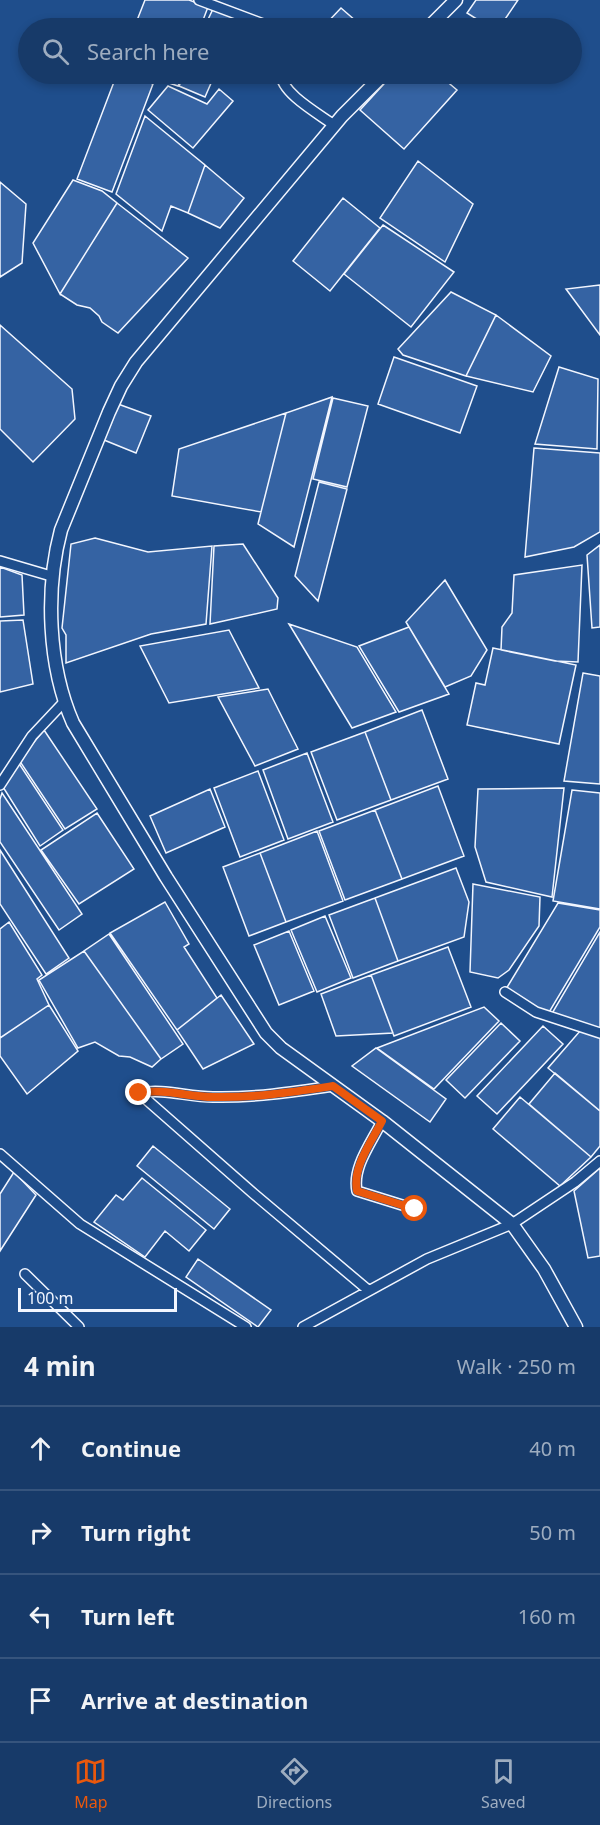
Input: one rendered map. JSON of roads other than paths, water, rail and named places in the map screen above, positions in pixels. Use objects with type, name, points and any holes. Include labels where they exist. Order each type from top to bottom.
[{"type":"street","points":[[199,0],[249,18]]},
{"type":"street","points":[[438,18],[456,0]]},
{"type":"street","points":[[283,84],[300,101],[334,125]]},
{"type":"street","points":[[374,84],[334,125],[136,362],[121,386],[61,530],[51,576],[50,601],[57,675],[64,702],[74,723],[166,877],[266,1033],[281,1048],[382,1121],[512,1224],[544,1269],[576,1327]]},
{"type":"street","points":[[0,561],[51,576]]},
{"type":"street","points":[[0,785],[32,736],[64,702]]},
{"type":"street","points":[[505,992],[536,1012],[600,1033]]},
{"type":"street","points":[[333,1086],[240,1098],[206,1097],[167,1091],[139,1093],[368,1290]]},
{"type":"street","points":[[382,1121],[360,1166],[355,1180],[357,1191],[415,1209]]},
{"type":"street","points":[[0,1154],[80,1224],[246,1327]]},
{"type":"street","points":[[303,1327],[427,1259],[512,1224],[575,1182],[600,1161]]},
{"type":"street","points":[[25,1274],[79,1327]]}]
